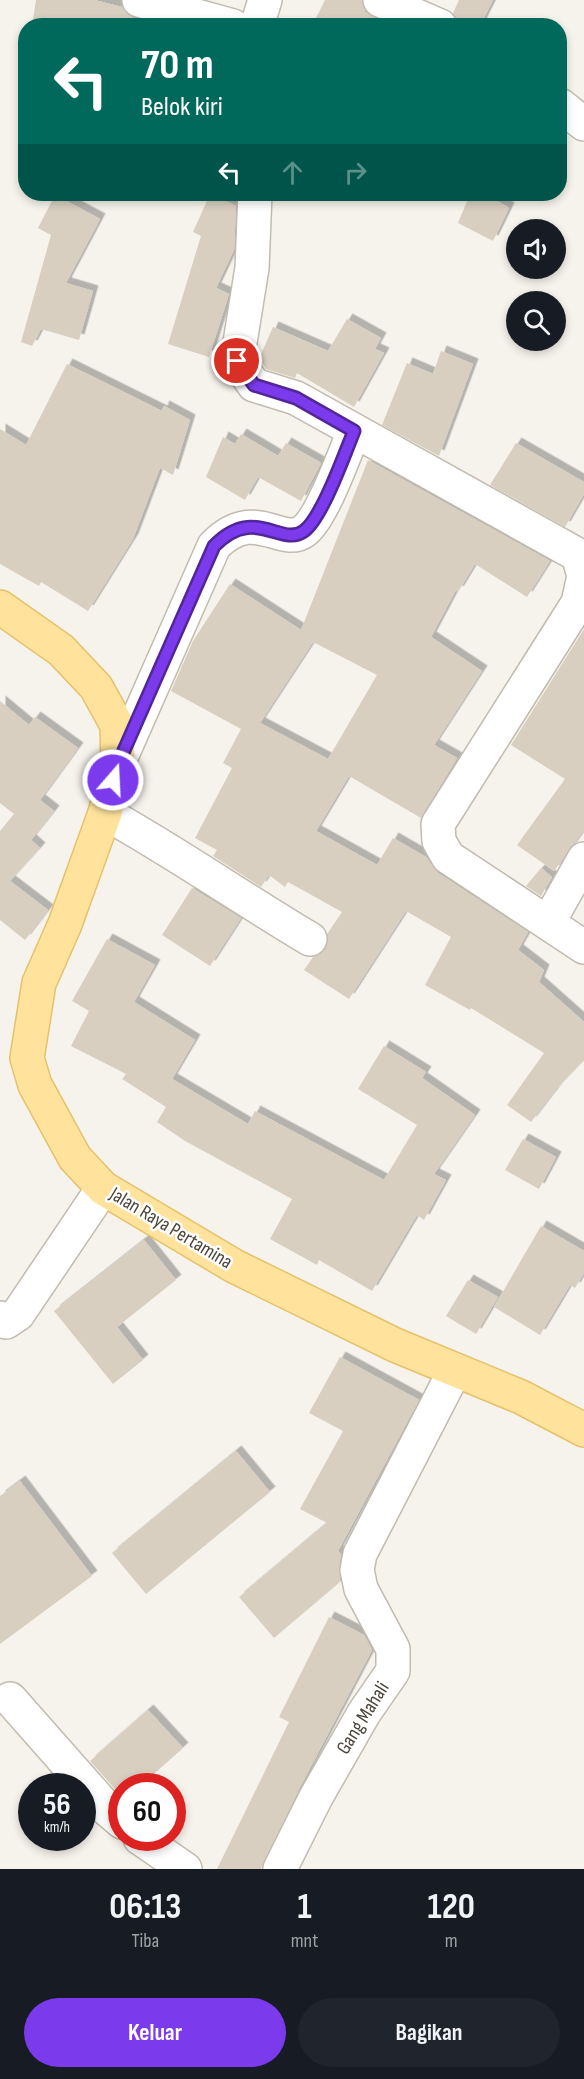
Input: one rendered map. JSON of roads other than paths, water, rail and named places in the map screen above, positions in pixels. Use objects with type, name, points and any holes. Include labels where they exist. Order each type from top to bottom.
[{"type":"main road","name":"Jalan Raya Pertamina","points":[[0,607],[61,650],[96,687],[117,725],[118,764],[105,813],[65,924],[39,983],[27,1058],[35,1085],[75,1158],[103,1188],[234,1266],[395,1345],[521,1397],[584,1430]]},
{"type":"street","points":[[139,0],[204,18]]},
{"type":"street","points":[[259,18],[265,0]]},
{"type":"street","points":[[380,0],[422,18]]},
{"type":"street","points":[[567,111],[584,124]]},
{"type":"street","points":[[255,201],[252,268],[237,361],[254,385],[296,398],[578,555],[584,576],[578,603],[438,824],[439,841],[448,857],[584,947]]},
{"type":"street","points":[[118,764],[214,546],[228,531],[251,526],[293,535],[304,531],[320,510],[354,431]]},
{"type":"street","points":[[105,813],[174,852],[239,897],[310,939]]},
{"type":"street","points":[[548,923],[584,858]]},
{"type":"street","points":[[0,1318],[6,1322],[18,1314],[103,1188]]},
{"type":"street","name":"Gang Mahali","points":[[280,1869],[364,1713],[393,1671],[393,1649],[361,1589],[357,1570],[360,1554],[454,1370]]},
{"type":"street","points":[[10,1699],[108,1810]]},
{"type":"street","points":[[159,1851],[185,1869]]}]
